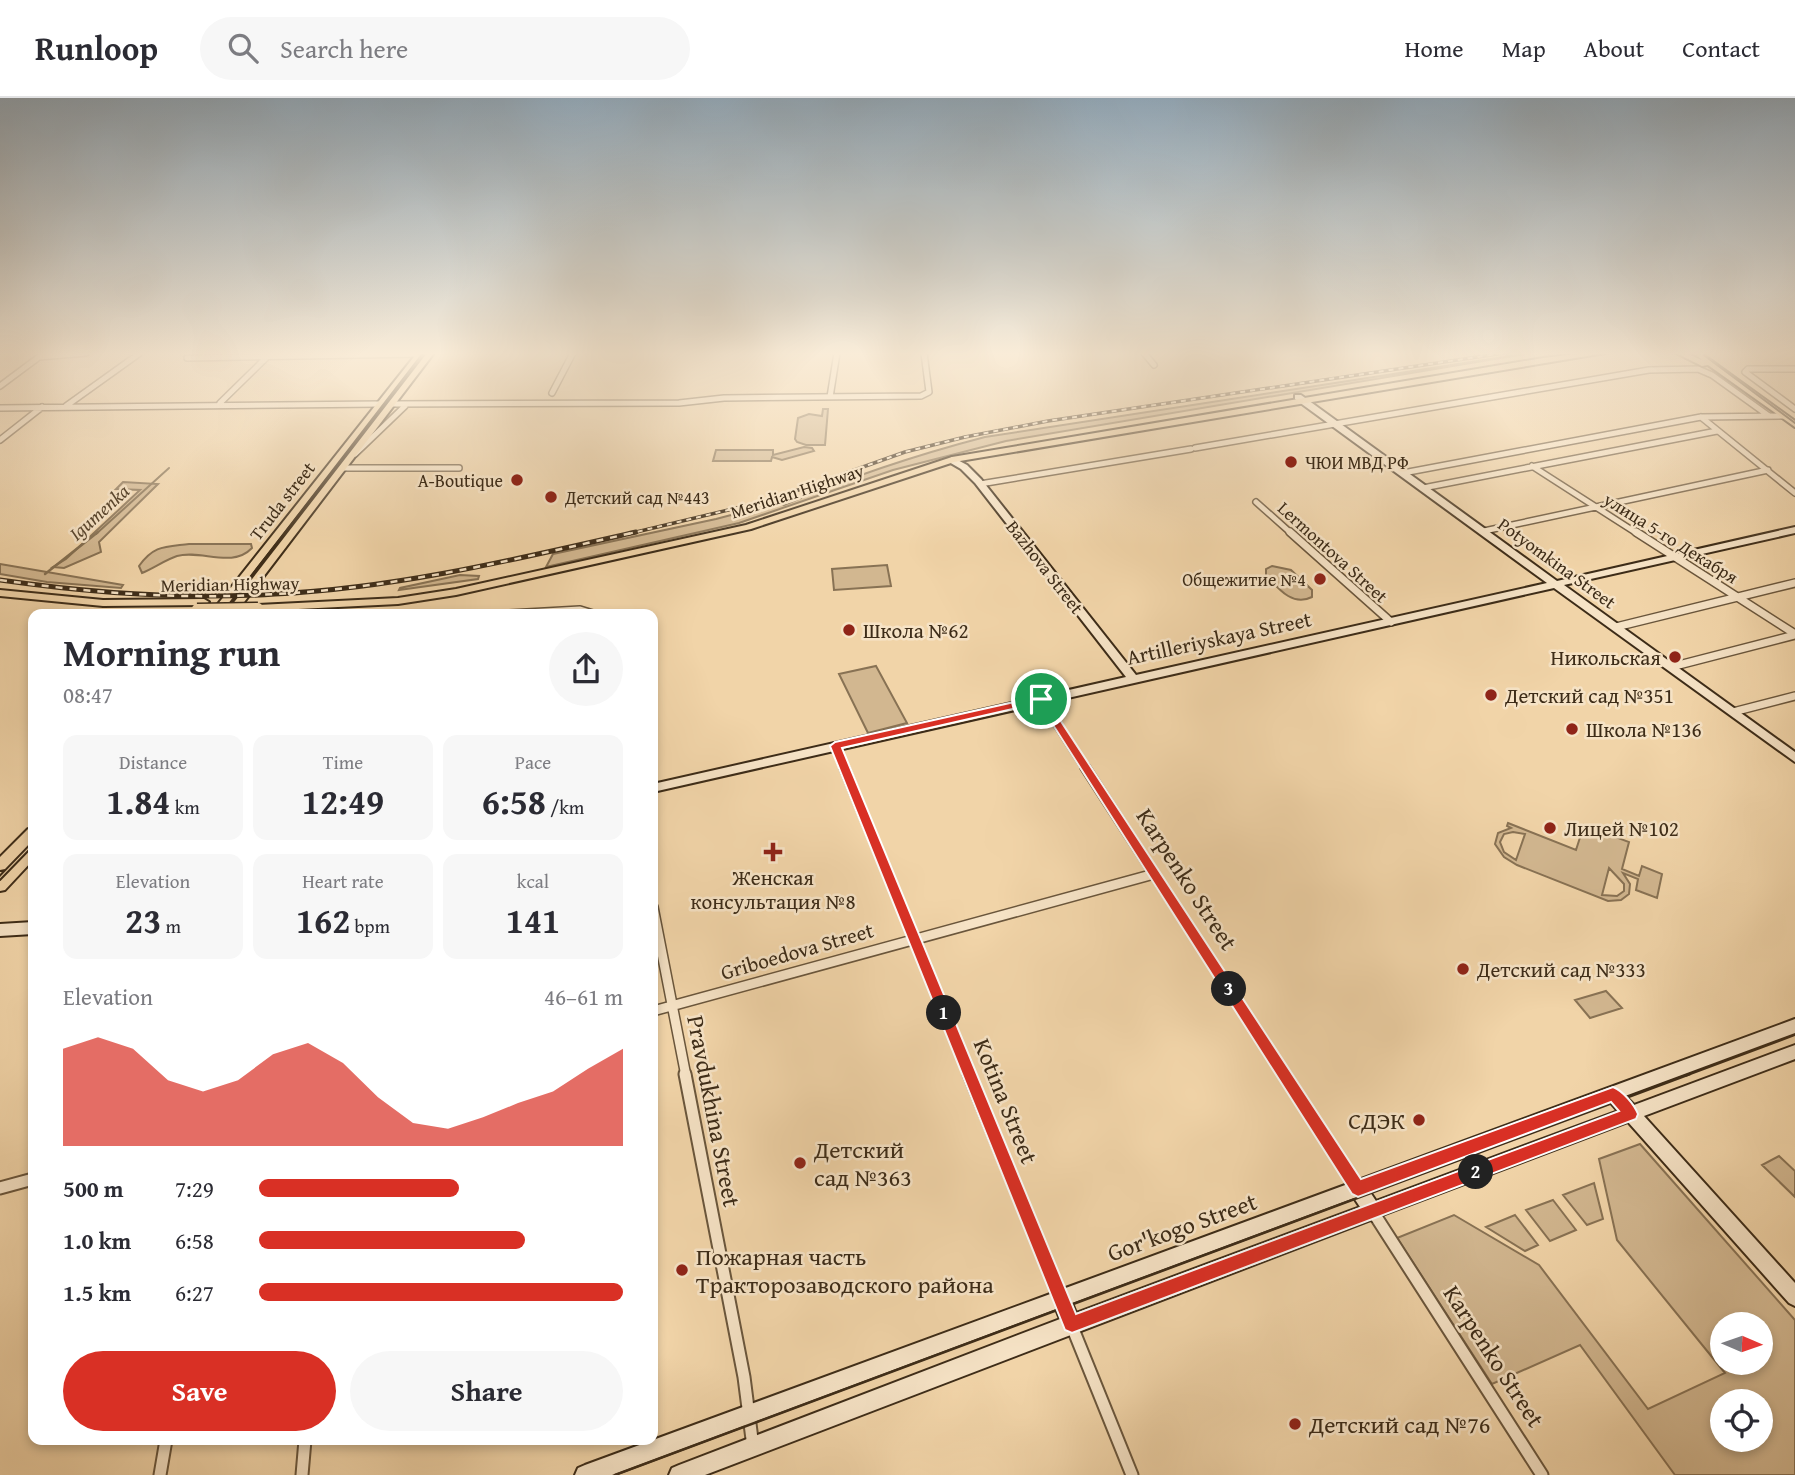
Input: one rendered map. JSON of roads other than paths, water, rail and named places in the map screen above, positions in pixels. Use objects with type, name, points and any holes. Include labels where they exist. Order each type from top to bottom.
[{"type":"main road","name":"Truda street","points":[[219,609],[370,417]]},
{"type":"main road","name":"Truda street","points":[[238,605],[381,417]]},
{"type":"main road","name":"Meridian Highway","points":[[261,605],[383,597],[464,585],[651,547],[742,524],[940,458],[1189,417]]},
{"type":"main road","name":"Meridian Highway","points":[[122,609],[378,603],[456,593],[748,527],[953,460],[1197,417]]},
{"type":"main road","name":"Meridian Highway","points":[[0,593],[85,602],[201,606]]},
{"type":"main road","name":"Meridian Highway","points":[[0,600],[86,609]]},
{"type":"main road","points":[[234,609],[238,605]]},
{"type":"main road","points":[[0,865],[28,837]]},
{"type":"main road","points":[[0,886],[28,857]]},
{"type":"main road","points":[[1613,1094],[1631,1114]]},
{"type":"street","points":[[0,440],[29,417]]},
{"type":"street","points":[[345,465],[380,432],[391,417]]},
{"type":"street","name":"Potyomkina Street","points":[[1327,417],[1795,758]]},
{"type":"street","points":[[981,484],[1375,417]]},
{"type":"street","points":[[1403,473],[1700,417]]},
{"type":"street","points":[[1701,417],[1795,493]]},
{"type":"street","points":[[1423,488],[1717,431]]},
{"type":"street","name":"Bazhova Street","points":[[953,460],[981,484],[1132,678]]},
{"type":"street","points":[[345,465],[459,468]]},
{"type":"street","name":"улица 5-го Декабря","points":[[1532,466],[1795,634]]},
{"type":"street","points":[[1483,531],[1768,470]]},
{"type":"street","name":"Lermontova Street","points":[[1256,502],[1391,622]]},
{"type":"street","name":"Artilleriyskaya Street","points":[[658,787],[1795,530]]},
{"type":"street","points":[[1616,627],[1795,583]]},
{"type":"street","points":[[1671,667],[1795,634]]},
{"type":"street","points":[[1733,712],[1795,696]]},
{"type":"street","name":"Karpenko Street","points":[[1041,699],[1542,1475]]},
{"type":"street","name":"Kotina Street","points":[[835,746],[1132,1475]]},
{"type":"street","name":"Griboedova Street","points":[[658,1010],[913,938],[1154,874]]},
{"type":"street","points":[[0,930],[28,929]]},
{"type":"street","name":"Pravdukhina Street","points":[[658,933],[753,1447]]},
{"type":"street","name":"Gor'kogo Street","points":[[585,1475],[1795,1026]]},
{"type":"street","points":[[679,1475],[1795,1052]]},
{"type":"street","points":[[1631,1114],[1795,1297]]},
{"type":"street","points":[[0,1188],[28,1180]]},
{"type":"street","points":[[160,1475],[165,1445]]},
{"type":"street","points":[[302,1475],[305,1445]]},
{"type":"waterway","name":"Igumenka","points":[[96,534],[169,468]]},
{"type":"waterway","name":"Igumenka","points":[[45,574],[98,532]]},
{"type":"tram line","points":[[226,609],[374,417]]},
{"type":"tram line","points":[[1787,417],[1795,423]]},
{"type":"tram line","points":[[0,880],[28,851]]},
{"type":"tram line","points":[[1685,1076],[1795,1035]]},
{"type":"tram line","points":[[615,1475],[1690,1074]]},
{"type":"railway","points":[[628,534],[770,500],[905,452],[965,437],[1073,417]]},
{"type":"railway","points":[[0,580],[68,589],[172,596],[241,596],[321,591],[457,571],[636,532]]},
{"type":"place","name":"ЧЮИ МВД РФ","points":[[1291,462]]},
{"type":"place","name":"A-Boutique","points":[[517,480]]},
{"type":"place","name":"Детский сад №443","points":[[551,497]]},
{"type":"place","name":"Общежитие №4","points":[[1320,579]]},
{"type":"place","name":"Школа №62","points":[[849,630]]},
{"type":"place","name":"Никольская","points":[[1675,657]]},
{"type":"place","name":"Детский сад №351","points":[[1491,695]]},
{"type":"place","name":"Школа №136","points":[[1572,729]]},
{"type":"place","name":"Лицей №102","points":[[1550,828]]},
{"type":"place","name":"Женская консультация №8","points":[[773,852]]},
{"type":"place","name":"Детский сад №333","points":[[1463,969]]},
{"type":"place","name":"СДЭК","points":[[1419,1120]]},
{"type":"place","name":"Детский сад №363","points":[[800,1163]]},
{"type":"place","name":"Пожарная часть Тракторозаводского района","points":[[682,1270]]},
{"type":"place","name":"Детский сад №76","points":[[1295,1424]]}]
